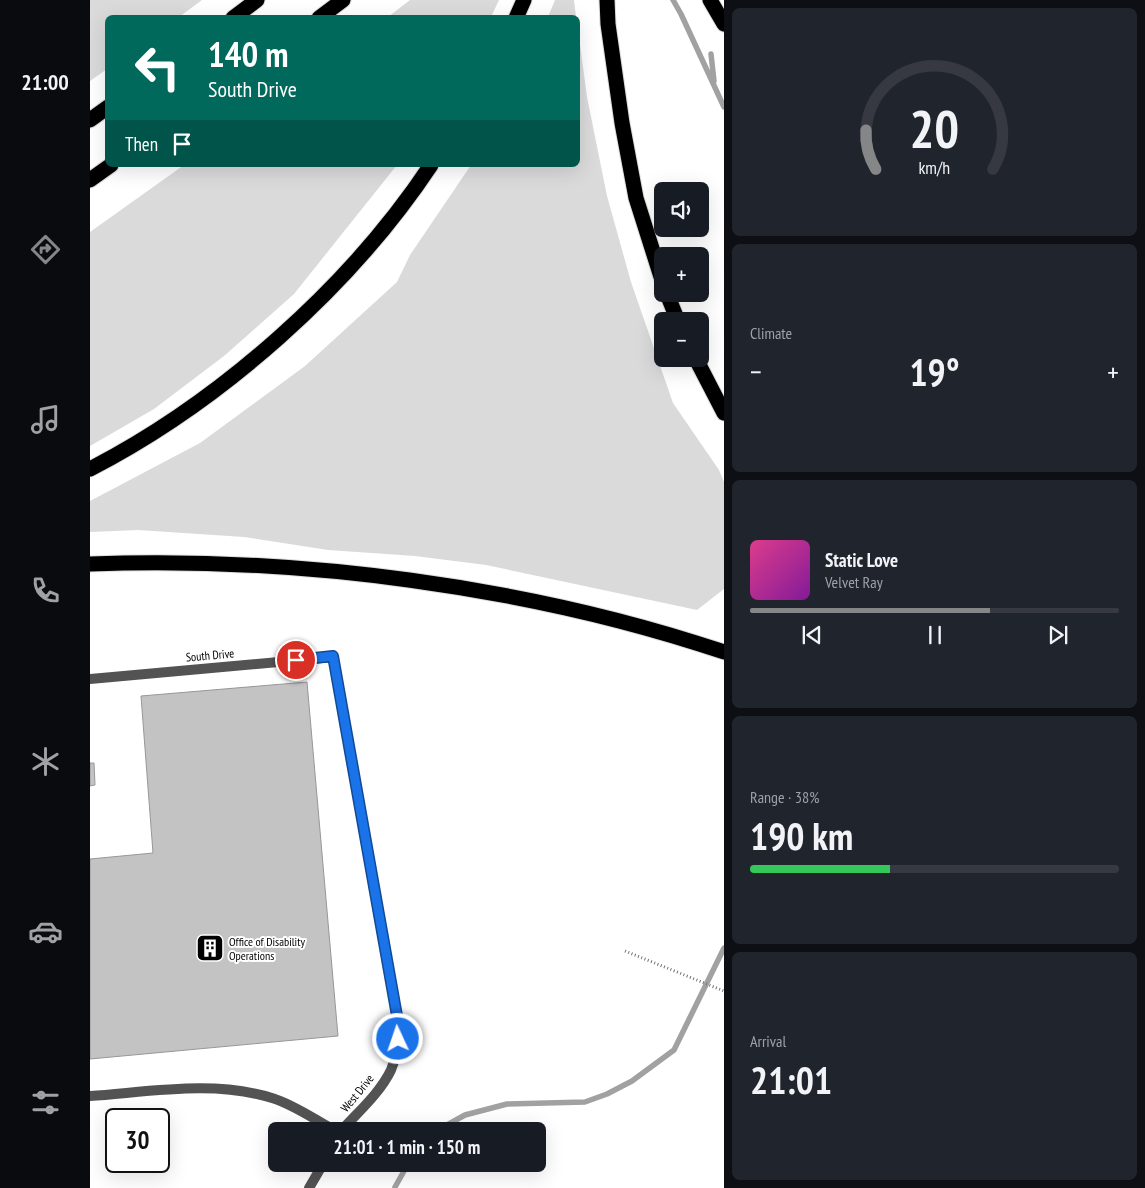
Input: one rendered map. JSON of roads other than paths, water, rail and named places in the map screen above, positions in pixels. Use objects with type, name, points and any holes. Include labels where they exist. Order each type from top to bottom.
[{"type":"highway","points":[[237,15],[257,0]]},
{"type":"highway","points":[[323,15],[343,0]]},
{"type":"highway","points":[[517,15],[524,0]]},
{"type":"highway","points":[[607,0],[608,24],[621,114],[636,198],[654,255]]},
{"type":"highway","points":[[710,0],[724,24]]},
{"type":"highway","points":[[719,0],[724,6]]},
{"type":"highway","points":[[90,120],[105,109]]},
{"type":"highway","points":[[90,180],[108,167]]},
{"type":"highway","points":[[90,469],[148,436],[198,402],[246,365],[293,324],[338,280],[385,228],[430,167]]},
{"type":"highway","points":[[700,367],[724,413]]},
{"type":"highway","points":[[90,564],[223,564],[313,570],[410,581],[491,594],[588,614],[695,642],[724,652]]},
{"type":"street","name":"South Drive","points":[[90,679],[333,656]]},
{"type":"street","name":"West Drive","points":[[333,656],[399,1027],[397,1050],[390,1070],[379,1087],[349,1122]]},
{"type":"street","points":[[90,1096],[181,1089],[240,1090],[273,1098],[320,1122]]},
{"type":"street","points":[[309,1188],[318,1172]]},
{"type":"waterway","points":[[673,0],[724,107]]},
{"type":"waterway","points":[[711,54],[714,81]]},
{"type":"waterway","points":[[452,1122],[465,1115],[507,1104],[585,1102],[607,1094],[632,1081],[674,1050],[724,948]]},
{"type":"waterway","points":[[395,1187],[403,1172]]},
{"type":"place","name":"Office of Disability Operations","points":[[210,948]]}]
